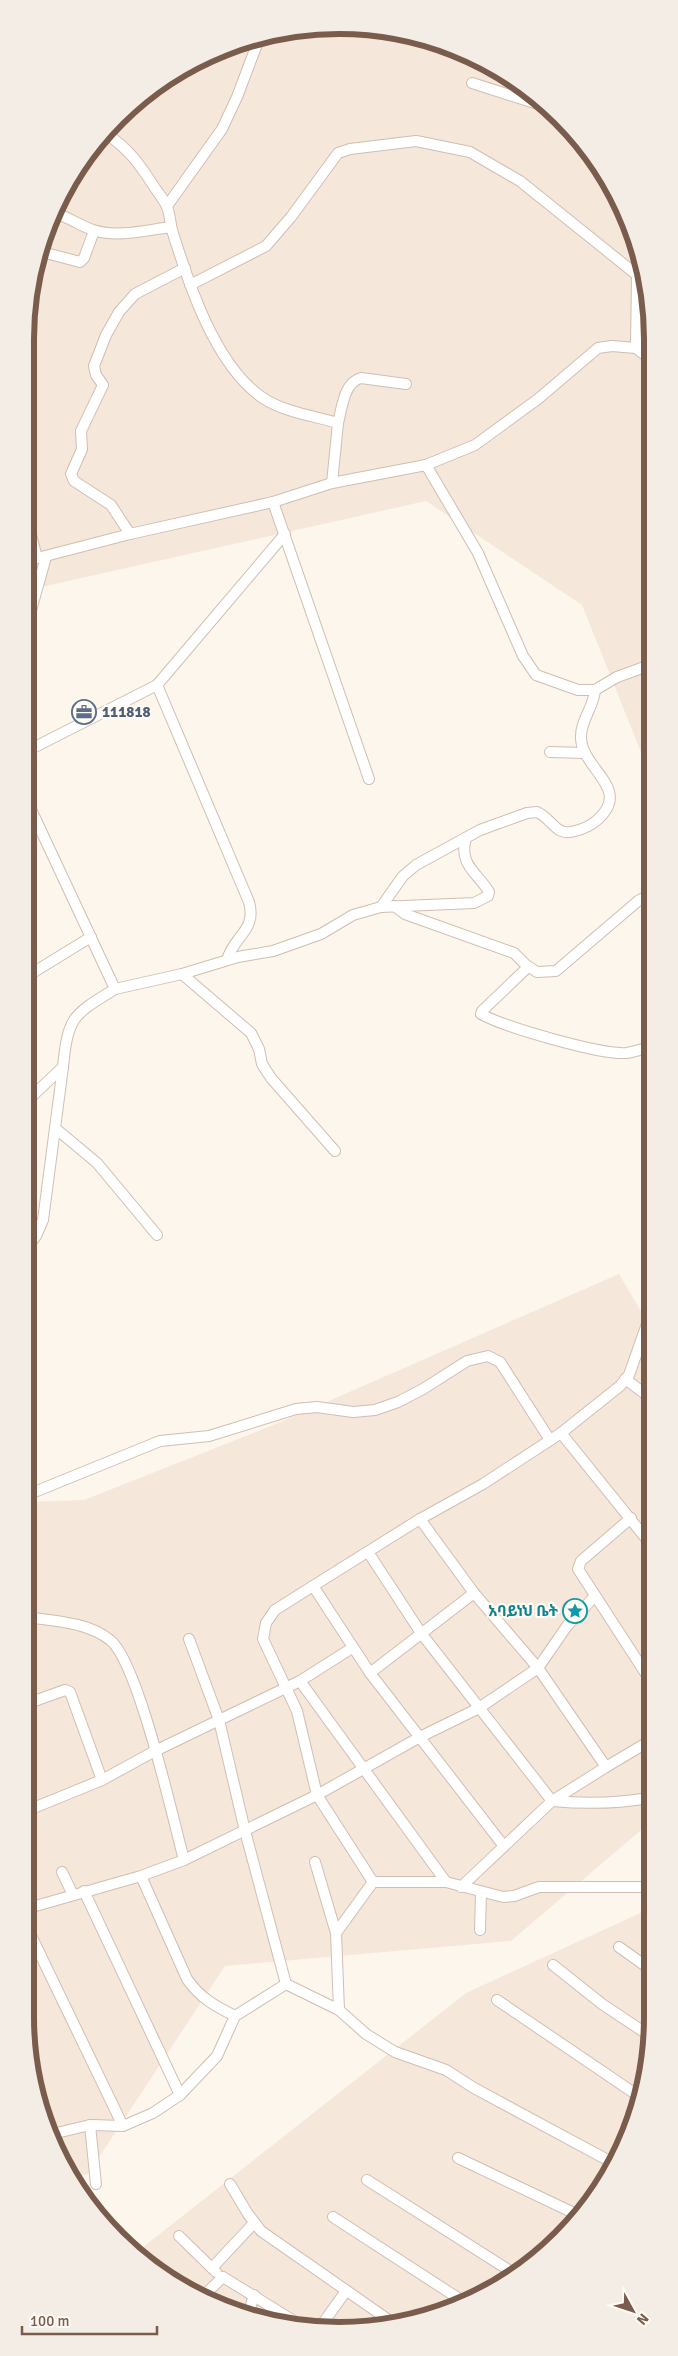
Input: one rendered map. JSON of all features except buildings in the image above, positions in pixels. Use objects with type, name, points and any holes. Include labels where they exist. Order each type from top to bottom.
[{"type":"street","points":[[167,206],[222,129],[238,97],[258,45]]},
{"type":"street","points":[[472,83],[530,102]]},
{"type":"street","points":[[111,137],[130,152],[167,206],[171,227],[184,268],[204,318],[224,354],[247,384],[262,398],[278,406],[338,424]]},
{"type":"street","points":[[190,285],[266,246],[291,217],[338,153],[350,149],[416,141],[470,152],[491,162],[520,181],[636,269]]},
{"type":"street","points":[[60,215],[94,231],[135,232],[171,227]]},
{"type":"street","points":[[46,253],[80,262],[84,258],[94,231]]},
{"type":"street","points":[[130,534],[111,505],[74,481],[71,477],[71,471],[82,449],[81,431],[103,384],[96,375],[94,366],[106,335],[119,312],[135,294],[184,268]]},
{"type":"street","points":[[636,348],[639,282]]},
{"type":"street","points":[[38,558],[130,534],[273,502],[332,483],[426,465],[475,445],[538,399],[598,348],[612,346],[636,348],[644,354]]},
{"type":"street","points":[[332,483],[338,424],[348,388],[355,380],[361,378],[406,384]]},
{"type":"street","points":[[426,465],[478,553],[536,675],[551,682],[578,690],[595,690],[617,677],[644,667]]},
{"type":"street","points":[[273,502],[369,779]]},
{"type":"street","points":[[34,747],[157,685],[285,534]]},
{"type":"street","points":[[34,544],[38,558],[34,586]]},
{"type":"street","points":[[157,685],[249,902],[252,914],[250,922],[230,950],[227,960]]},
{"type":"street","points":[[381,907],[406,872],[480,830],[533,812],[540,813],[562,833],[580,830],[595,822],[608,808],[609,792],[585,753],[580,739],[581,731],[594,700],[595,690]]},
{"type":"street","points":[[550,752],[585,753]]},
{"type":"street","points":[[34,816],[115,989]]},
{"type":"street","points":[[34,1238],[43,1220],[66,1037],[70,1025],[76,1016],[115,989],[182,974],[227,960],[273,952],[320,934],[353,915],[381,907],[474,904],[486,898],[489,894],[468,866],[464,846],[466,838]]},
{"type":"street","points":[[394,906],[405,914],[514,953],[528,967],[544,974],[556,971],[644,898]]},
{"type":"street","points":[[34,973],[90,936]]},
{"type":"street","points":[[528,967],[481,1014],[522,1031],[600,1050],[626,1053],[644,1048]]},
{"type":"street","points":[[182,974],[251,1033],[259,1049],[262,1064],[271,1078],[335,1151]]},
{"type":"street","points":[[34,1094],[63,1067]]},
{"type":"street","points":[[55,1128],[97,1163],[157,1235]]},
{"type":"street","points":[[373,1882],[317,1795],[297,1711],[263,1640],[263,1631],[269,1616],[275,1610],[313,1586],[420,1519],[483,1484],[561,1433],[625,1380],[637,1358],[644,1334]]},
{"type":"street","points":[[34,1492],[160,1442],[209,1436],[296,1409],[317,1407],[353,1412],[375,1410],[398,1402],[467,1360],[488,1356],[500,1362],[550,1440]]},
{"type":"street","points":[[625,1380],[644,1393]]},
{"type":"street","points":[[561,1433],[644,1535]]},
{"type":"street","points":[[631,1518],[578,1565],[580,1572],[644,1671]]},
{"type":"street","points":[[420,1519],[474,1593],[538,1668],[606,1767]]},
{"type":"street","points":[[368,1552],[421,1633],[552,1801],[585,1804],[621,1803],[644,1799]]},
{"type":"street","points":[[313,1586],[370,1673],[503,1845]]},
{"type":"street","points":[[370,1673],[474,1593]]},
{"type":"street","points":[[34,1906],[141,1876],[184,1860],[317,1795],[420,1737],[479,1708],[538,1668],[567,1626],[595,1596]]},
{"type":"street","points":[[34,1618],[69,1623],[92,1630],[118,1646],[128,1664],[155,1751],[184,1860]]},
{"type":"street","points":[[189,1639],[219,1720],[245,1831],[286,1984],[339,2010],[366,2034],[395,2052],[446,2070],[474,2088],[608,2160]]},
{"type":"street","points":[[34,1808],[102,1780],[155,1751],[286,1687],[300,1682],[352,1648]]},
{"type":"street","points":[[300,1682],[446,1882]]},
{"type":"street","points":[[34,1701],[66,1690],[70,1692],[102,1780]]},
{"type":"street","points":[[461,1887],[503,1845],[530,1824],[552,1801],[644,1744]]},
{"type":"street","points":[[315,1862],[336,1933],[339,2010]]},
{"type":"street","points":[[62,1872],[73,1895]]},
{"type":"street","points":[[141,1876],[187,1979],[197,1993],[208,2002],[235,2016]]},
{"type":"street","points":[[373,1882],[446,1882],[503,1897],[521,1894],[539,1887],[644,1887]]},
{"type":"street","points":[[336,1933],[373,1882]]},
{"type":"street","points":[[84,1891],[180,2095]]},
{"type":"street","points":[[480,1930],[481,1892]]},
{"type":"street","points":[[34,1942],[123,2126]]},
{"type":"street","points":[[619,1947],[644,1965]]},
{"type":"street","points":[[553,1965],[602,2004],[644,2032]]},
{"type":"street","points":[[56,2132],[90,2125],[123,2126],[153,2113],[180,2095],[217,2056],[235,2016],[286,1984]]},
{"type":"street","points":[[497,2000],[635,2093]]},
{"type":"street","points":[[90,2125],[96,2184]]},
{"type":"street","points":[[458,2158],[573,2212]]},
{"type":"street","points":[[367,2180],[510,2271]]},
{"type":"street","points":[[230,2184],[254,2223],[346,2291],[387,2318]]},
{"type":"street","points":[[333,2217],[458,2298]]},
{"type":"street","points":[[212,2268],[254,2223]]},
{"type":"street","points":[[180,2236],[223,2277],[290,2318]]},
{"type":"street","points":[[207,2292],[223,2277]]},
{"type":"street","points":[[324,2322],[346,2291]]},
{"type":"street","points":[[250,2309],[254,2295]]},
{"type":"shaded area","points":[[319,34],[379,36],[437,50],[474,65],[492,75],[525,97],[555,123],[581,153],[603,186],[621,222],[634,260],[642,299],[644,319],[644,760],[582,605],[426,501],[34,588],[34,319],[44,260],[65,204],[85,169],[123,123],[153,97],[169,85],[204,65],[260,44]]},
{"type":"shaded area","points":[[619,1274],[644,1316],[644,1828],[511,1941],[225,1966],[88,2174],[78,2175],[65,2152],[50,2115],[40,2077],[34,2037],[34,1502],[84,1500],[276,1424]]},
{"type":"shaded area","points":[[644,1911],[644,2037],[638,2077],[628,2115],[613,2152],[593,2187],[555,2233],[525,2259],[509,2271],[474,2291],[418,2312],[379,2320],[319,2322],[260,2312],[222,2299],[169,2271],[141,2249],[466,1993]]},
{"type":"place","name":"111818","points":[[84,712]]},
{"type":"place","name":"አባይነህ ቤት","points":[[575,1611]]}]
